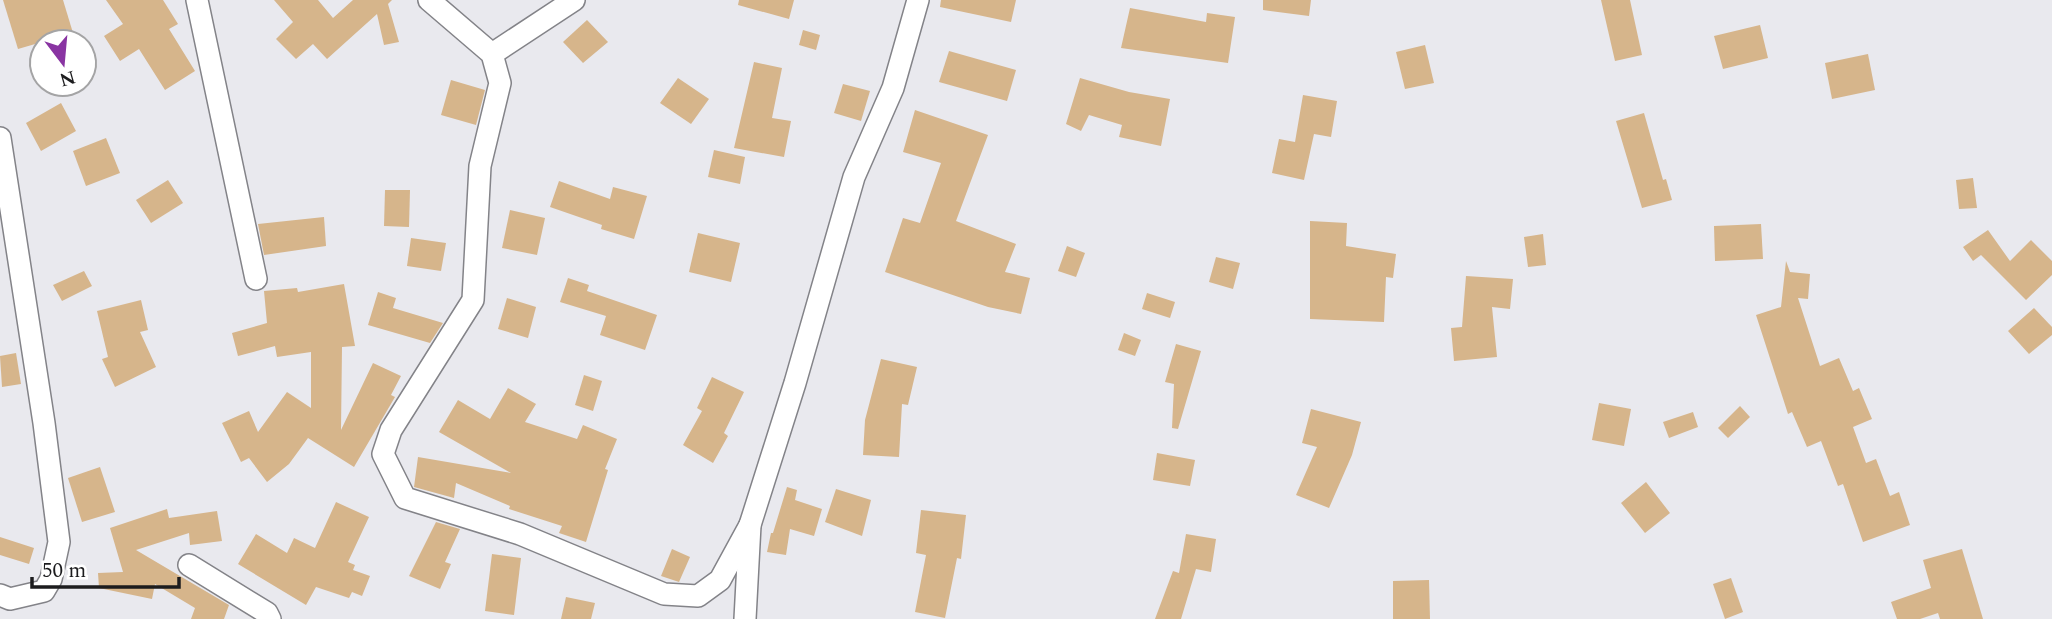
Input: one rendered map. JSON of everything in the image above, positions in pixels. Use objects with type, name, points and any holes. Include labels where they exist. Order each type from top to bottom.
[{"type":"street","points":[[197,0],[256,279]]},
{"type":"street","points":[[429,0],[492,54],[500,83],[480,166],[473,300],[391,430],[383,454],[405,498],[520,534],[664,594],[698,596],[720,580],[750,525],[795,383],[854,177],[893,88],[918,0]]},
{"type":"street","points":[[492,54],[574,0]]},
{"type":"street","points":[[0,138],[44,423],[59,542],[51,579],[44,591],[10,599],[0,596]]},
{"type":"street","points":[[745,619],[750,525]]},
{"type":"street","points":[[189,565],[267,613],[270,619]]},
{"type":"building","points":[[3,0],[63,0],[71,28],[28,28],[28,46],[18,49]]},
{"type":"building","points":[[106,0],[163,0],[178,24],[169,29],[195,71],[165,90],[139,49],[120,61],[104,36],[123,24]]},
{"type":"building","points":[[274,0],[318,0],[333,18],[353,0],[392,0],[388,4],[399,42],[384,45],[377,14],[327,59],[313,44],[296,59],[276,39],[293,22]]},
{"type":"building","points":[[739,0],[794,0],[789,19],[738,5]]},
{"type":"building","points":[[941,0],[1016,0],[1011,22],[940,7]]},
{"type":"building","points":[[1263,0],[1311,0],[1309,16],[1263,10]]},
{"type":"building","points":[[1601,0],[1630,0],[1642,55],[1615,61]]},
{"type":"building","points":[[1130,8],[1206,22],[1207,13],[1235,17],[1228,63],[1121,48]]},
{"type":"building","points":[[587,20],[608,42],[583,63],[563,42]]},
{"type":"building","points":[[1760,25],[1768,58],[1723,69],[1714,36]]},
{"type":"building","points":[[803,30],[820,35],[816,50],[799,45]]},
{"type":"building","points":[[1425,45],[1434,83],[1405,89],[1396,52]]},
{"type":"building","points":[[949,51],[1016,70],[1007,101],[939,82]]},
{"type":"building","points":[[1868,54],[1875,90],[1832,99],[1825,63]]},
{"type":"building","points":[[754,62],[782,68],[772,118],[791,121],[784,157],[734,148]]},
{"type":"building","points":[[678,78],[709,99],[691,124],[660,103]]},
{"type":"building","points":[[1080,78],[1129,92],[1170,99],[1161,146],[1119,137],[1122,125],[1089,115],[1081,131],[1066,124]]},
{"type":"building","points":[[451,80],[485,90],[476,125],[441,115]]},
{"type":"building","points":[[843,84],[870,91],[861,121],[834,113]]},
{"type":"building","points":[[1303,95],[1337,101],[1331,137],[1314,134],[1304,180],[1272,173],[1279,139],[1295,142]]},
{"type":"building","points":[[61,103],[76,131],[41,151],[26,123]]},
{"type":"building","points":[[915,110],[988,135],[956,221],[1016,244],[1005,272],[1030,278],[1021,314],[988,307],[885,272],[903,218],[920,223],[941,163],[903,152]]},
{"type":"building","points":[[1644,113],[1663,180],[1666,179],[1672,200],[1642,208],[1616,121]]},
{"type":"building","points":[[106,138],[120,173],[86,186],[73,151]]},
{"type":"building","points":[[714,150],[745,157],[740,184],[708,177]]},
{"type":"building","points":[[1973,178],[1977,208],[1959,209],[1956,180]]},
{"type":"building","points":[[168,180],[183,203],[151,223],[136,200]]},
{"type":"building","points":[[559,181],[610,199],[613,187],[647,196],[634,239],[601,229],[602,225],[550,207]]},
{"type":"building","points":[[385,190],[410,190],[409,227],[384,226]]},
{"type":"building","points":[[510,210],[545,218],[537,255],[502,248]]},
{"type":"building","points":[[324,217],[326,246],[264,255],[258,224]]},
{"type":"building","points":[[1310,221],[1347,223],[1346,246],[1396,254],[1393,278],[1386,277],[1384,322],[1310,319]]},
{"type":"building","points":[[1761,224],[1763,259],[1715,261],[1714,226]]},
{"type":"building","points":[[1988,230],[2010,261],[2031,240],[2052,261],[2052,275],[2026,300],[1981,255],[1973,261],[1963,247]]},
{"type":"building","points":[[698,233],[740,243],[731,282],[689,272]]},
{"type":"building","points":[[1543,234],[1546,265],[1528,267],[1524,237]]},
{"type":"building","points":[[411,238],[446,243],[441,271],[407,266]]},
{"type":"building","points":[[1067,246],[1085,253],[1076,277],[1058,271]]},
{"type":"building","points":[[1216,257],[1240,263],[1233,289],[1209,282]]},
{"type":"building","points":[[1786,261],[1790,272],[1810,274],[1808,299],[1798,298],[1820,366],[1839,358],[1853,391],[1859,388],[1872,419],[1853,427],[1866,463],[1876,459],[1890,496],[1899,492],[1910,525],[1863,542],[1843,484],[1838,486],[1821,441],[1807,447],[1792,412],[1788,414],[1756,315],[1781,307]]},
{"type":"building","points":[[84,271],[92,286],[62,301],[53,285]]},
{"type":"building","points":[[1466,276],[1513,279],[1510,309],[1492,307],[1497,357],[1454,361],[1451,328],[1462,327]]},
{"type":"building","points":[[568,278],[589,285],[587,291],[657,315],[645,350],[600,335],[606,316],[560,302]]},
{"type":"building","points":[[344,284],[355,346],[342,347],[341,430],[373,363],[401,376],[391,395],[395,397],[354,467],[308,438],[289,464],[267,482],[249,458],[241,462],[222,423],[249,411],[258,432],[287,392],[311,408],[311,352],[277,357],[275,346],[238,356],[232,333],[267,323],[264,291],[297,288],[298,292]]},
{"type":"building","points":[[378,292],[396,298],[393,308],[443,323],[430,343],[368,325]]},
{"type":"building","points":[[1147,293],[1175,302],[1170,318],[1142,309]]},
{"type":"building","points":[[507,298],[536,307],[528,338],[498,329]]},
{"type":"building","points":[[141,300],[148,330],[140,332],[156,367],[115,387],[102,359],[108,357],[97,311]]},
{"type":"building","points":[[2034,308],[2052,327],[2052,335],[2029,354],[2008,331]]},
{"type":"building","points":[[1124,333],[1141,340],[1135,356],[1118,350]]},
{"type":"building","points":[[1176,344],[1201,351],[1178,429],[1172,428],[1174,384],[1165,382]]},
{"type":"building","points":[[16,353],[21,384],[2,387],[0,356]]},
{"type":"building","points":[[881,359],[917,367],[908,405],[902,404],[899,457],[863,455],[865,420]]},
{"type":"building","points":[[584,375],[602,381],[593,411],[575,405]]},
{"type":"building","points":[[712,377],[744,392],[724,433],[728,436],[713,463],[683,445],[702,411],[697,408]]},
{"type":"building","points":[[508,388],[536,404],[525,422],[577,439],[583,425],[617,439],[605,469],[608,470],[586,542],[559,533],[562,526],[509,509],[510,506],[456,483],[454,498],[414,487],[418,457],[511,473],[439,432],[458,400],[490,419]]},
{"type":"building","points":[[1599,403],[1631,409],[1624,446],[1592,440]]},
{"type":"building","points":[[1740,406],[1750,417],[1728,438],[1718,428]]},
{"type":"building","points":[[1311,409],[1361,422],[1352,455],[1329,508],[1296,495],[1317,447],[1302,443]]},
{"type":"building","points":[[1693,412],[1698,427],[1669,438],[1663,422]]},
{"type":"building","points":[[1157,453],[1195,460],[1190,486],[1153,480]]},
{"type":"building","points":[[100,467],[115,512],[82,522],[68,478]]},
{"type":"building","points":[[1646,482],[1670,513],[1645,533],[1621,503]]},
{"type":"building","points":[[787,487],[797,490],[795,500],[822,509],[814,536],[790,529],[786,555],[767,552],[771,533]]},
{"type":"building","points":[[836,489],[871,500],[862,536],[825,522]]},
{"type":"building","points":[[336,502],[369,517],[348,562],[355,565],[353,570],[370,576],[362,596],[352,592],[349,598],[316,587],[306,605],[238,564],[256,534],[287,553],[294,538],[315,548]]},
{"type":"building","points":[[167,509],[169,518],[217,511],[222,541],[190,545],[189,533],[136,550],[229,605],[224,619],[191,619],[195,608],[155,584],[152,599],[99,588],[98,573],[123,572],[110,528]]},
{"type":"building","points":[[921,510],[966,515],[961,559],[957,558],[945,618],[915,612],[926,555],[916,553]]},
{"type":"building","points":[[436,522],[460,529],[445,562],[451,564],[440,589],[409,576]]},
{"type":"building","points":[[1186,534],[1216,539],[1211,572],[1196,569],[1181,619],[1155,619],[1173,571],[1179,573]]},
{"type":"building","points":[[0,537],[34,548],[29,564],[0,555]]},
{"type":"building","points":[[672,549],[690,557],[679,582],[661,576]]},
{"type":"building","points":[[1962,549],[1983,619],[1940,619],[1938,613],[1920,619],[1897,619],[1891,602],[1931,588],[1923,560]]},
{"type":"building","points":[[492,554],[521,558],[514,615],[485,611]]},
{"type":"building","points":[[1731,578],[1743,612],[1725,619],[1713,584]]},
{"type":"building","points":[[1429,580],[1430,619],[1393,619],[1393,581]]},
{"type":"building","points":[[566,597],[595,603],[591,619],[561,619]]}]
